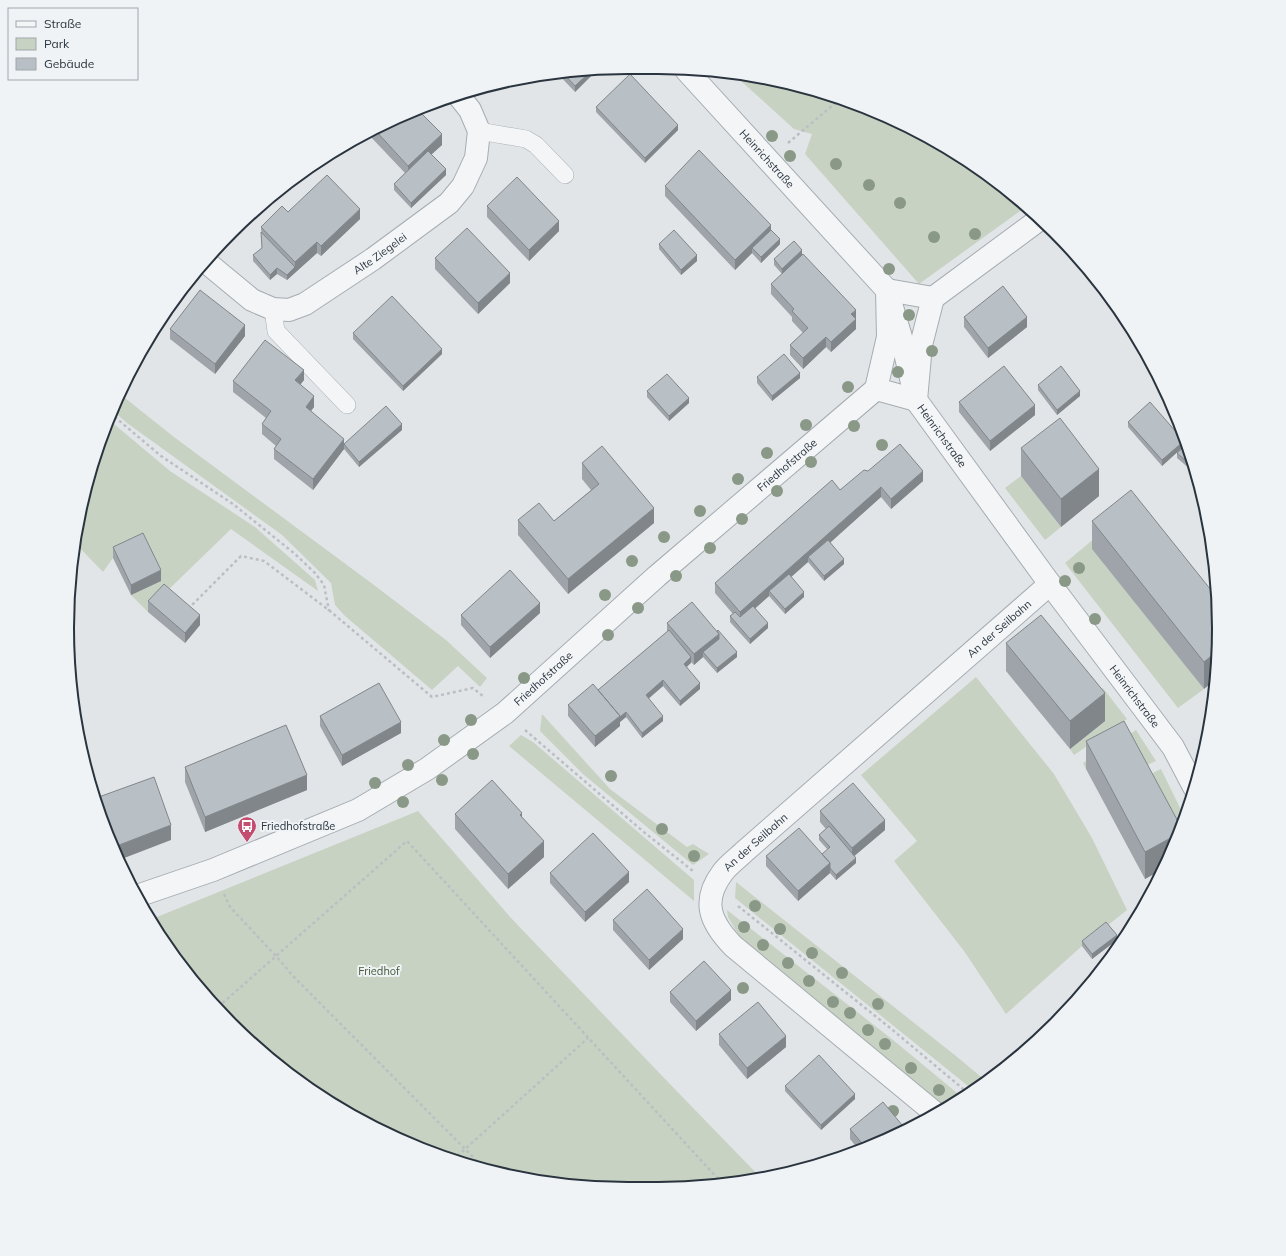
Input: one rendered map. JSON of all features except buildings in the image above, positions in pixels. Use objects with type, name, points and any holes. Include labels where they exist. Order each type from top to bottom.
[{"type":"street","name":"Heinrichstraße","points":[[690,75],[887,290],[903,344],[916,400],[1050,584],[1173,747],[1190,780]]},
{"type":"street","name":"Alte Ziegelei","points":[[209,265],[252,300],[273,309],[289,310],[305,304],[373,259],[449,203],[464,186],[476,158],[479,131],[470,110],[462,100]]},
{"type":"street","points":[[933,298],[887,290],[888,337],[876,389],[916,400],[921,345],[933,298],[1035,222]]},
{"type":"street","name":"Friedhofstraße","points":[[142,894],[213,870],[358,810],[427,769],[505,713],[657,576],[876,389]]},
{"type":"street","name":"An der Seilbahn","points":[[931,1110],[733,946],[722,935],[715,923],[710,911],[710,900],[717,881],[734,861],[1050,584]]},
{"type":"lane","points":[[479,131],[526,140],[536,144],[565,175]]},
{"type":"lane","points":[[273,309],[276,331],[347,405]]},
{"type":"path","points":[[767,159],[836,103]]},
{"type":"path","points":[[115,418],[161,456],[233,504],[295,554],[316,573],[324,585],[330,611]]},
{"type":"path","points":[[185,613],[240,556],[264,561],[330,611],[432,697],[473,688],[505,713]]},
{"type":"path","points":[[221,1004],[407,841],[718,1178]]},
{"type":"path","points":[[213,870],[230,907],[293,976],[477,1161]]},
{"type":"path","points":[[458,1155],[588,1038]]},
{"type":"green space","points":[[741,81],[801,93],[836,103],[903,131],[966,167],[1022,210],[919,284],[805,154],[812,134],[794,129]]},
{"type":"green space","points":[[124,398],[174,437],[446,640],[487,678],[480,687],[458,666],[432,690],[345,616],[335,605],[331,583],[282,535],[117,414]]},
{"type":"green space","points":[[113,423],[170,471],[255,527],[315,580],[318,591],[231,529],[164,594],[148,612],[131,595],[161,581],[113,558],[103,572],[80,548],[93,485],[103,450]]},
{"type":"green space","points":[[1021,476],[1061,527],[1045,540],[1005,488]]},
{"type":"green space","points":[[1126,512],[1093,549],[1204,689],[1178,708],[1065,563]]},
{"type":"green space","points":[[976,677],[1054,774],[1092,838],[1127,910],[1082,946],[1006,1014],[964,951],[894,861],[917,841],[861,775]]},
{"type":"green space","points":[[1103,688],[1127,719],[1074,755],[1070,749],[1105,721],[1088,700]]},
{"type":"green space","points":[[542,714],[610,789],[687,847],[693,844],[709,854],[693,865],[584,775],[540,731]]},
{"type":"green space","points":[[1136,730],[1156,761],[1136,770],[1124,748],[1086,769],[1083,763]]},
{"type":"green space","points":[[521,735],[533,742],[694,880],[694,901],[509,746]]},
{"type":"green space","points":[[1161,769],[1181,810],[1178,819],[1165,825],[1140,779]]},
{"type":"green space","name":"Friedhof","points":[[418,811],[511,918],[756,1173],[694,1181],[592,1181],[520,1171],[485,1163],[450,1153],[416,1140],[351,1108],[320,1089],[263,1045],[236,1020],[211,993],[188,965],[156,918]]},
{"type":"green space","points":[[736,882],[982,1078],[969,1087],[735,898]]},
{"type":"green space","points":[[727,910],[893,1040],[958,1094],[940,1105],[739,936],[728,917]]},
{"type":"place","name":"Friedhofstraße","points":[[247,843]]}]
